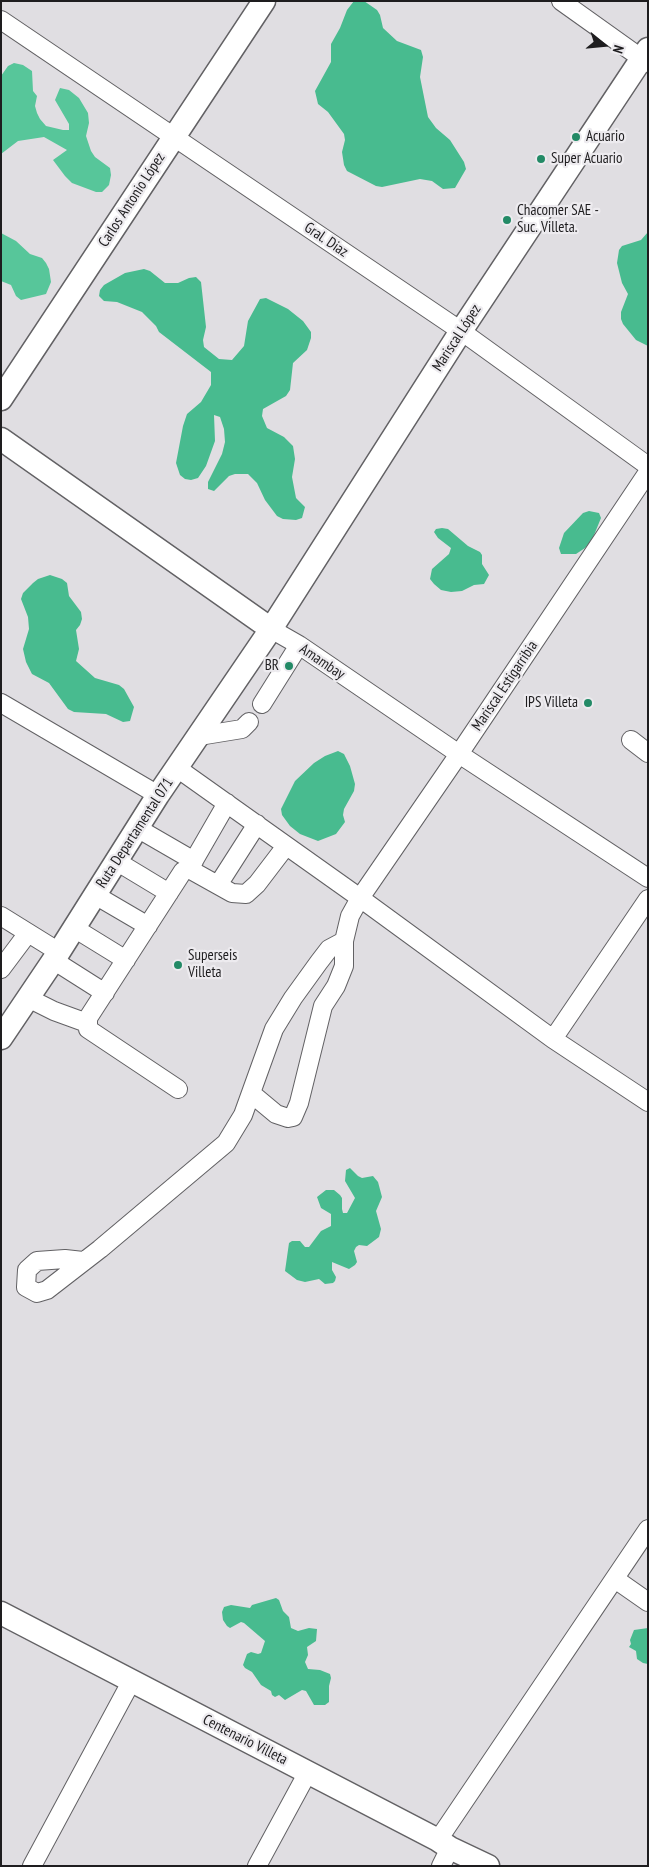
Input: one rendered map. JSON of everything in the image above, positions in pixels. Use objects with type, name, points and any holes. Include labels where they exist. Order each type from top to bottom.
[{"type":"main road","name":"Carlos Antonio López","points":[[1,399],[264,1]]},
{"type":"main road","name":"Mariscal López","points":[[271,629],[461,331],[646,57]]},
{"type":"main road","name":"Amambay","points":[[1,439],[271,629]]},
{"type":"main road","name":"Ruta Departamental 071","points":[[1,1038],[56,956],[158,795],[271,629]]},
{"type":"main road","name":"Centenario Villeta","points":[[1,1614],[308,1772],[443,1851],[488,1866]]},
{"type":"street","points":[[561,1],[646,57]]},
{"type":"street","name":"Gral. Diaz","points":[[1,20],[461,331],[648,466]]},
{"type":"street","name":"Mariscal Estigarribia","points":[[252,1094],[276,1114],[288,1118],[293,1117],[299,1103],[323,1006],[336,986],[344,966],[344,941],[350,916],[360,898],[648,472]]},
{"type":"street","name":"Amambay","points":[[271,629],[299,645],[459,754],[648,878]]},
{"type":"street","points":[[262,704],[299,645]]},
{"type":"street","points":[[1,703],[158,795]]},
{"type":"street","points":[[199,736],[242,729],[249,722]]},
{"type":"street","points":[[631,740],[648,753]]},
{"type":"street","points":[[177,768],[360,898],[553,1039],[648,1102]]},
{"type":"street","points":[[178,1089],[88,1029],[87,1023],[88,1018],[183,871],[192,865],[227,803]]},
{"type":"street","points":[[218,885],[256,824]]},
{"type":"street","points":[[137,828],[232,893],[246,894],[257,884],[286,846]]},
{"type":"street","points":[[116,861],[169,893]]},
{"type":"street","points":[[95,895],[148,926]]},
{"type":"street","points":[[553,1039],[648,899]]},
{"type":"street","points":[[1,916],[28,933],[105,993]]},
{"type":"street","points":[[74,928],[126,960]]},
{"type":"street","points":[[1,969],[28,933]]},
{"type":"street","points":[[84,1262],[226,1143],[243,1115],[252,1094],[274,1029],[293,998],[319,962],[330,949],[344,941]]},
{"type":"street","points":[[28,998],[54,1011],[87,1023]]},
{"type":"street","points":[[443,1851],[648,1528]]},
{"type":"street","points":[[614,1579],[648,1602]]},
{"type":"street","points":[[32,1866],[131,1682]]},
{"type":"street","points":[[257,1866],[308,1772]]},
{"type":"green space","points":[[354,1],[364,1],[377,10],[383,28],[397,41],[421,50],[423,57],[420,77],[428,117],[436,128],[450,140],[464,162],[466,169],[455,188],[443,189],[432,181],[420,179],[382,187],[376,186],[347,171],[342,152],[345,140],[344,134],[328,112],[318,104],[315,91],[331,62],[331,44],[347,10]]},
{"type":"green space","points":[[14,63],[23,65],[32,71],[33,91],[37,96],[35,106],[40,119],[46,126],[69,130],[69,124],[55,100],[60,88],[69,90],[79,98],[88,113],[89,123],[86,136],[91,151],[95,157],[110,168],[109,185],[102,192],[96,192],[72,183],[53,160],[67,150],[44,137],[18,141],[1,154],[1,76],[8,66]]},
{"type":"green space","points":[[648,232],[648,346],[636,340],[621,319],[621,312],[628,294],[622,283],[617,263],[619,250],[622,246],[641,240]]},
{"type":"green space","points":[[1,233],[16,241],[30,254],[42,258],[46,263],[51,282],[46,294],[21,300],[16,296],[11,285],[1,281]]},
{"type":"green space","points":[[144,269],[150,271],[165,283],[178,283],[196,277],[201,282],[206,327],[203,340],[204,347],[219,359],[232,360],[244,346],[248,321],[260,299],[266,298],[288,309],[303,321],[311,332],[307,350],[293,363],[290,390],[286,396],[263,409],[262,416],[267,428],[284,437],[293,446],[295,459],[292,477],[296,498],[305,507],[302,518],[296,520],[283,519],[277,516],[265,500],[257,483],[248,474],[229,476],[214,491],[208,489],[208,482],[222,454],[225,442],[224,429],[220,417],[214,415],[215,441],[206,466],[198,478],[185,479],[180,475],[176,463],[183,426],[187,414],[201,402],[211,385],[211,372],[159,332],[156,326],[142,312],[117,302],[104,301],[99,296],[100,290],[104,285],[125,273]]},
{"type":"green space","points":[[589,511],[599,513],[601,518],[592,540],[576,554],[561,554],[559,548],[564,533],[583,513]]},
{"type":"green space","points":[[436,529],[448,529],[468,546],[480,552],[482,564],[489,575],[484,584],[474,585],[462,591],[451,592],[441,590],[430,579],[432,569],[449,554],[451,548],[438,538],[434,532]]},
{"type":"green space","points":[[50,575],[67,583],[69,596],[81,612],[82,619],[76,630],[79,649],[76,661],[95,678],[119,685],[124,689],[134,707],[130,721],[123,722],[106,714],[74,712],[68,709],[49,683],[32,674],[26,662],[23,649],[29,629],[28,617],[21,599],[23,593],[33,583]]},
{"type":"green space","points":[[338,751],[344,754],[350,766],[355,784],[354,791],[344,809],[345,822],[336,834],[318,841],[300,834],[290,826],[282,815],[281,809],[295,781],[314,763]]},
{"type":"green space","points":[[350,1168],[362,1178],[373,1176],[378,1182],[382,1197],[376,1211],[381,1229],[379,1237],[367,1246],[359,1245],[356,1247],[354,1251],[357,1262],[349,1269],[332,1262],[332,1270],[336,1277],[333,1283],[325,1284],[319,1279],[305,1282],[297,1280],[285,1271],[289,1243],[300,1241],[305,1247],[309,1247],[321,1231],[331,1226],[331,1214],[321,1208],[317,1197],[326,1190],[334,1190],[340,1195],[343,1213],[347,1213],[355,1198],[345,1181],[346,1170]]},
{"type":"green space","points":[[276,1598],[279,1600],[283,1611],[289,1617],[291,1628],[298,1631],[309,1628],[317,1629],[316,1641],[307,1647],[308,1655],[305,1662],[308,1669],[320,1670],[330,1674],[329,1702],[325,1705],[314,1705],[306,1691],[302,1690],[285,1700],[279,1695],[275,1697],[243,1665],[247,1654],[251,1652],[261,1653],[265,1641],[244,1623],[241,1622],[230,1628],[227,1626],[223,1620],[222,1612],[224,1607],[231,1605],[250,1608],[252,1605]]},
{"type":"green space","points":[[648,1628],[648,1664],[637,1659],[636,1651],[629,1647],[634,1630]]},
{"type":"place","name":"Acuario","points":[[576,137]]},
{"type":"place","name":"Super Acuario","points":[[541,159]]},
{"type":"place","name":"Chacomer SAE - Suc. Villeta.","points":[[507,220]]},
{"type":"place","name":"BR","points":[[289,666]]},
{"type":"place","name":"IPS Villeta","points":[[588,703]]},
{"type":"place","name":"Superseis Villeta","points":[[178,965]]}]
